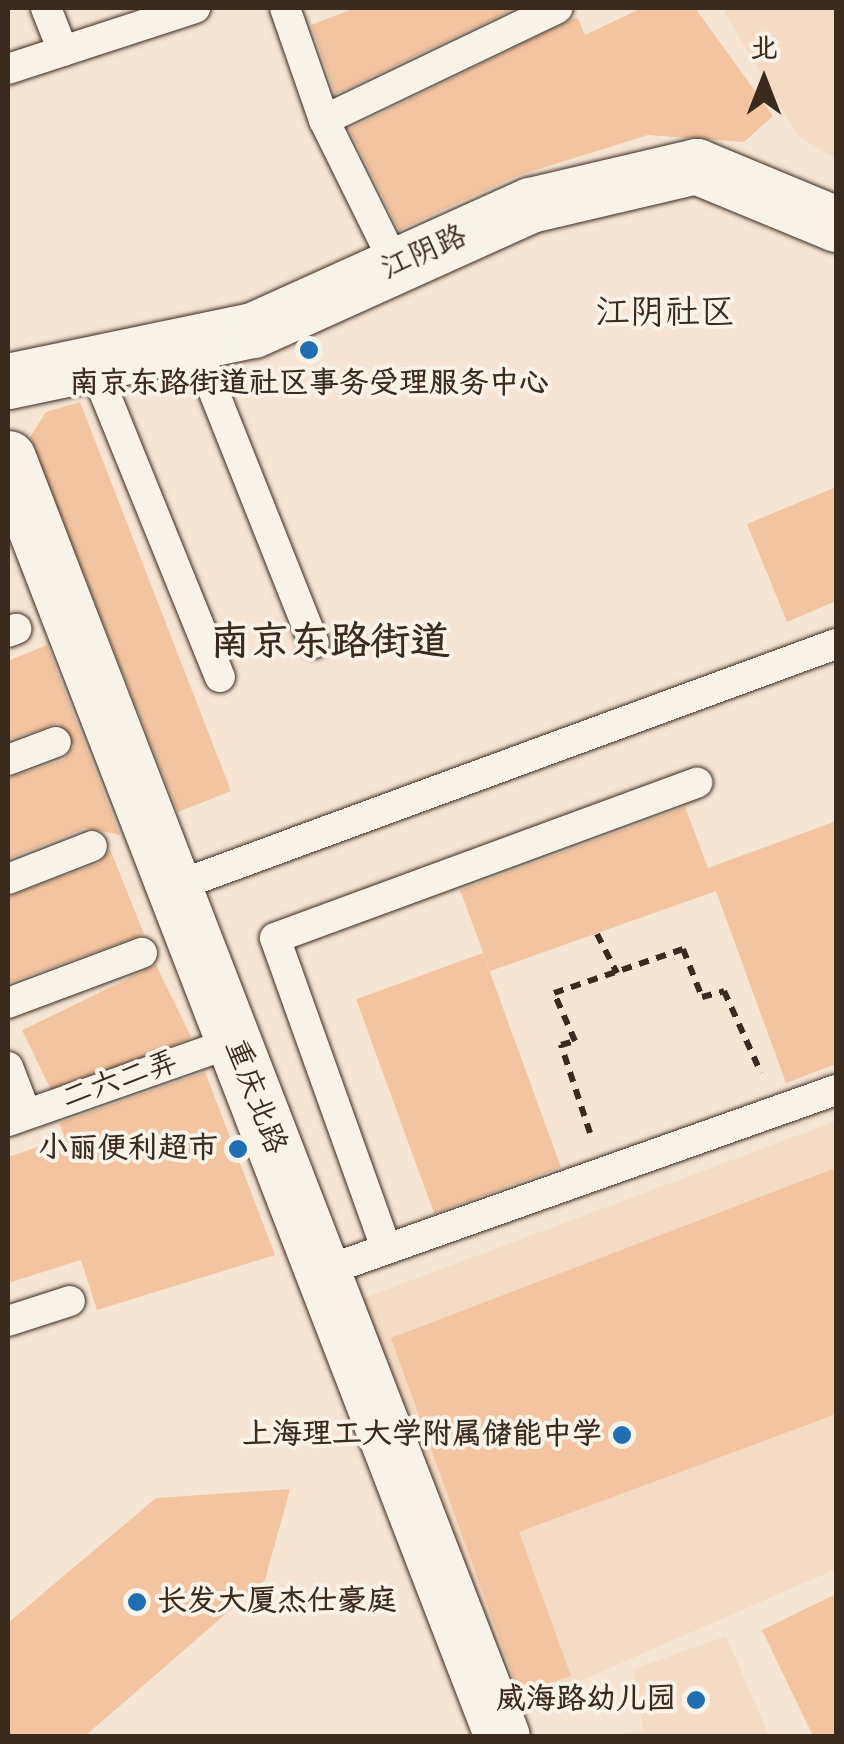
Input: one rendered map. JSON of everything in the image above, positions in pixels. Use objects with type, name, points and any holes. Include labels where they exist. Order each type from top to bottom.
[{"type":"street","name":"江阴路","points":[[8,381],[170,339],[253,330],[530,205],[696,166],[836,224]]},
{"type":"street","name":"重庆北路","points":[[8,458],[502,1736]]},
{"type":"lane","points":[[46,8],[63,51]]},
{"type":"lane","points":[[8,69],[195,8]]},
{"type":"lane","points":[[285,8],[324,120],[396,266]]},
{"type":"lane","points":[[324,120],[558,8]]},
{"type":"lane","points":[[170,339],[314,642]]},
{"type":"lane","points":[[92,362],[220,677]]},
{"type":"lane","points":[[174,887],[836,644]]},
{"type":"lane","points":[[8,760],[56,742]]},
{"type":"lane","points":[[386,1248],[275,938],[697,783]]},
{"type":"lane","points":[[8,879],[92,846]]},
{"type":"lane","points":[[8,1003],[142,953]]},
{"type":"lane","name":"二六二弄","points":[[16,1117],[233,1042]]},
{"type":"lane","points":[[8,1067],[16,1117]]},
{"type":"lane","points":[[322,1272],[600,1168],[836,1090]]},
{"type":"lane","points":[[8,1321],[70,1301]]},
{"type":"path","points":[[597,934],[617,973]]},
{"type":"path","points":[[600,1168],[561,1045],[576,1041],[554,993],[683,949],[702,997],[724,990],[778,1111]]},
{"type":"shaded area","points":[[722,8],[836,8],[836,159],[798,136]]},
{"type":"shaded area","name":"上海理工大学附属储能中学","points":[[836,1121],[836,1569],[516,1709],[353,1302]]},
{"type":"shaded area","name":"威海路幼儿园","points":[[726,1636],[769,1736],[613,1736],[643,1730],[633,1669]]},
{"type":"building","points":[[355,8],[516,8],[335,94],[311,25]]},
{"type":"building","points":[[642,8],[695,8],[773,116],[744,142],[648,135],[517,176],[399,230],[349,129],[577,17],[585,35]]},
{"type":"building","points":[[80,402],[231,791],[178,812],[30,437],[46,412]]},
{"type":"building","points":[[836,487],[836,601],[787,622],[747,524]]},
{"type":"building","points":[[47,645],[120,835],[86,828],[8,859],[8,778],[63,760],[74,746],[58,723],[8,740],[8,661]]},
{"type":"building","points":[[685,807],[708,868],[836,821],[836,1064],[786,1083],[716,891],[490,971],[460,890]]},
{"type":"building","points":[[110,849],[144,934],[8,983],[8,897],[99,863]]},
{"type":"building","points":[[483,953],[561,1167],[434,1213],[356,999]]},
{"type":"building","points":[[156,965],[191,1037],[57,1102],[22,1030]]},
{"type":"building","points":[[205,1072],[275,1255],[97,1310],[81,1260],[8,1283],[8,1157],[65,1138],[59,1123]]},
{"type":"building","points":[[836,1168],[836,1414],[519,1532],[571,1676],[519,1693],[391,1338]]},
{"type":"building","name":"长发大厦杰仕豪庭","points":[[290,1489],[265,1580],[85,1736],[8,1736],[8,1623],[156,1498]]},
{"type":"building","points":[[836,1594],[836,1736],[813,1736],[762,1630]]},
{"type":"place","name":"南京东路街道社区事务受理服务中心","points":[[309,350]]},
{"type":"place","name":"小丽便利超市","points":[[238,1149]]},
{"type":"place","name":"上海理工大学附属储能中学","points":[[622,1435]]},
{"type":"place","name":"长发大厦杰仕豪庭","points":[[137,1602]]},
{"type":"place","name":"威海路幼儿园","points":[[696,1700]]},
{"type":"district","name":"江阴社区","points":[[665,313]]},
{"type":"district","name":"南京东路街道","points":[[330,643]]}]
